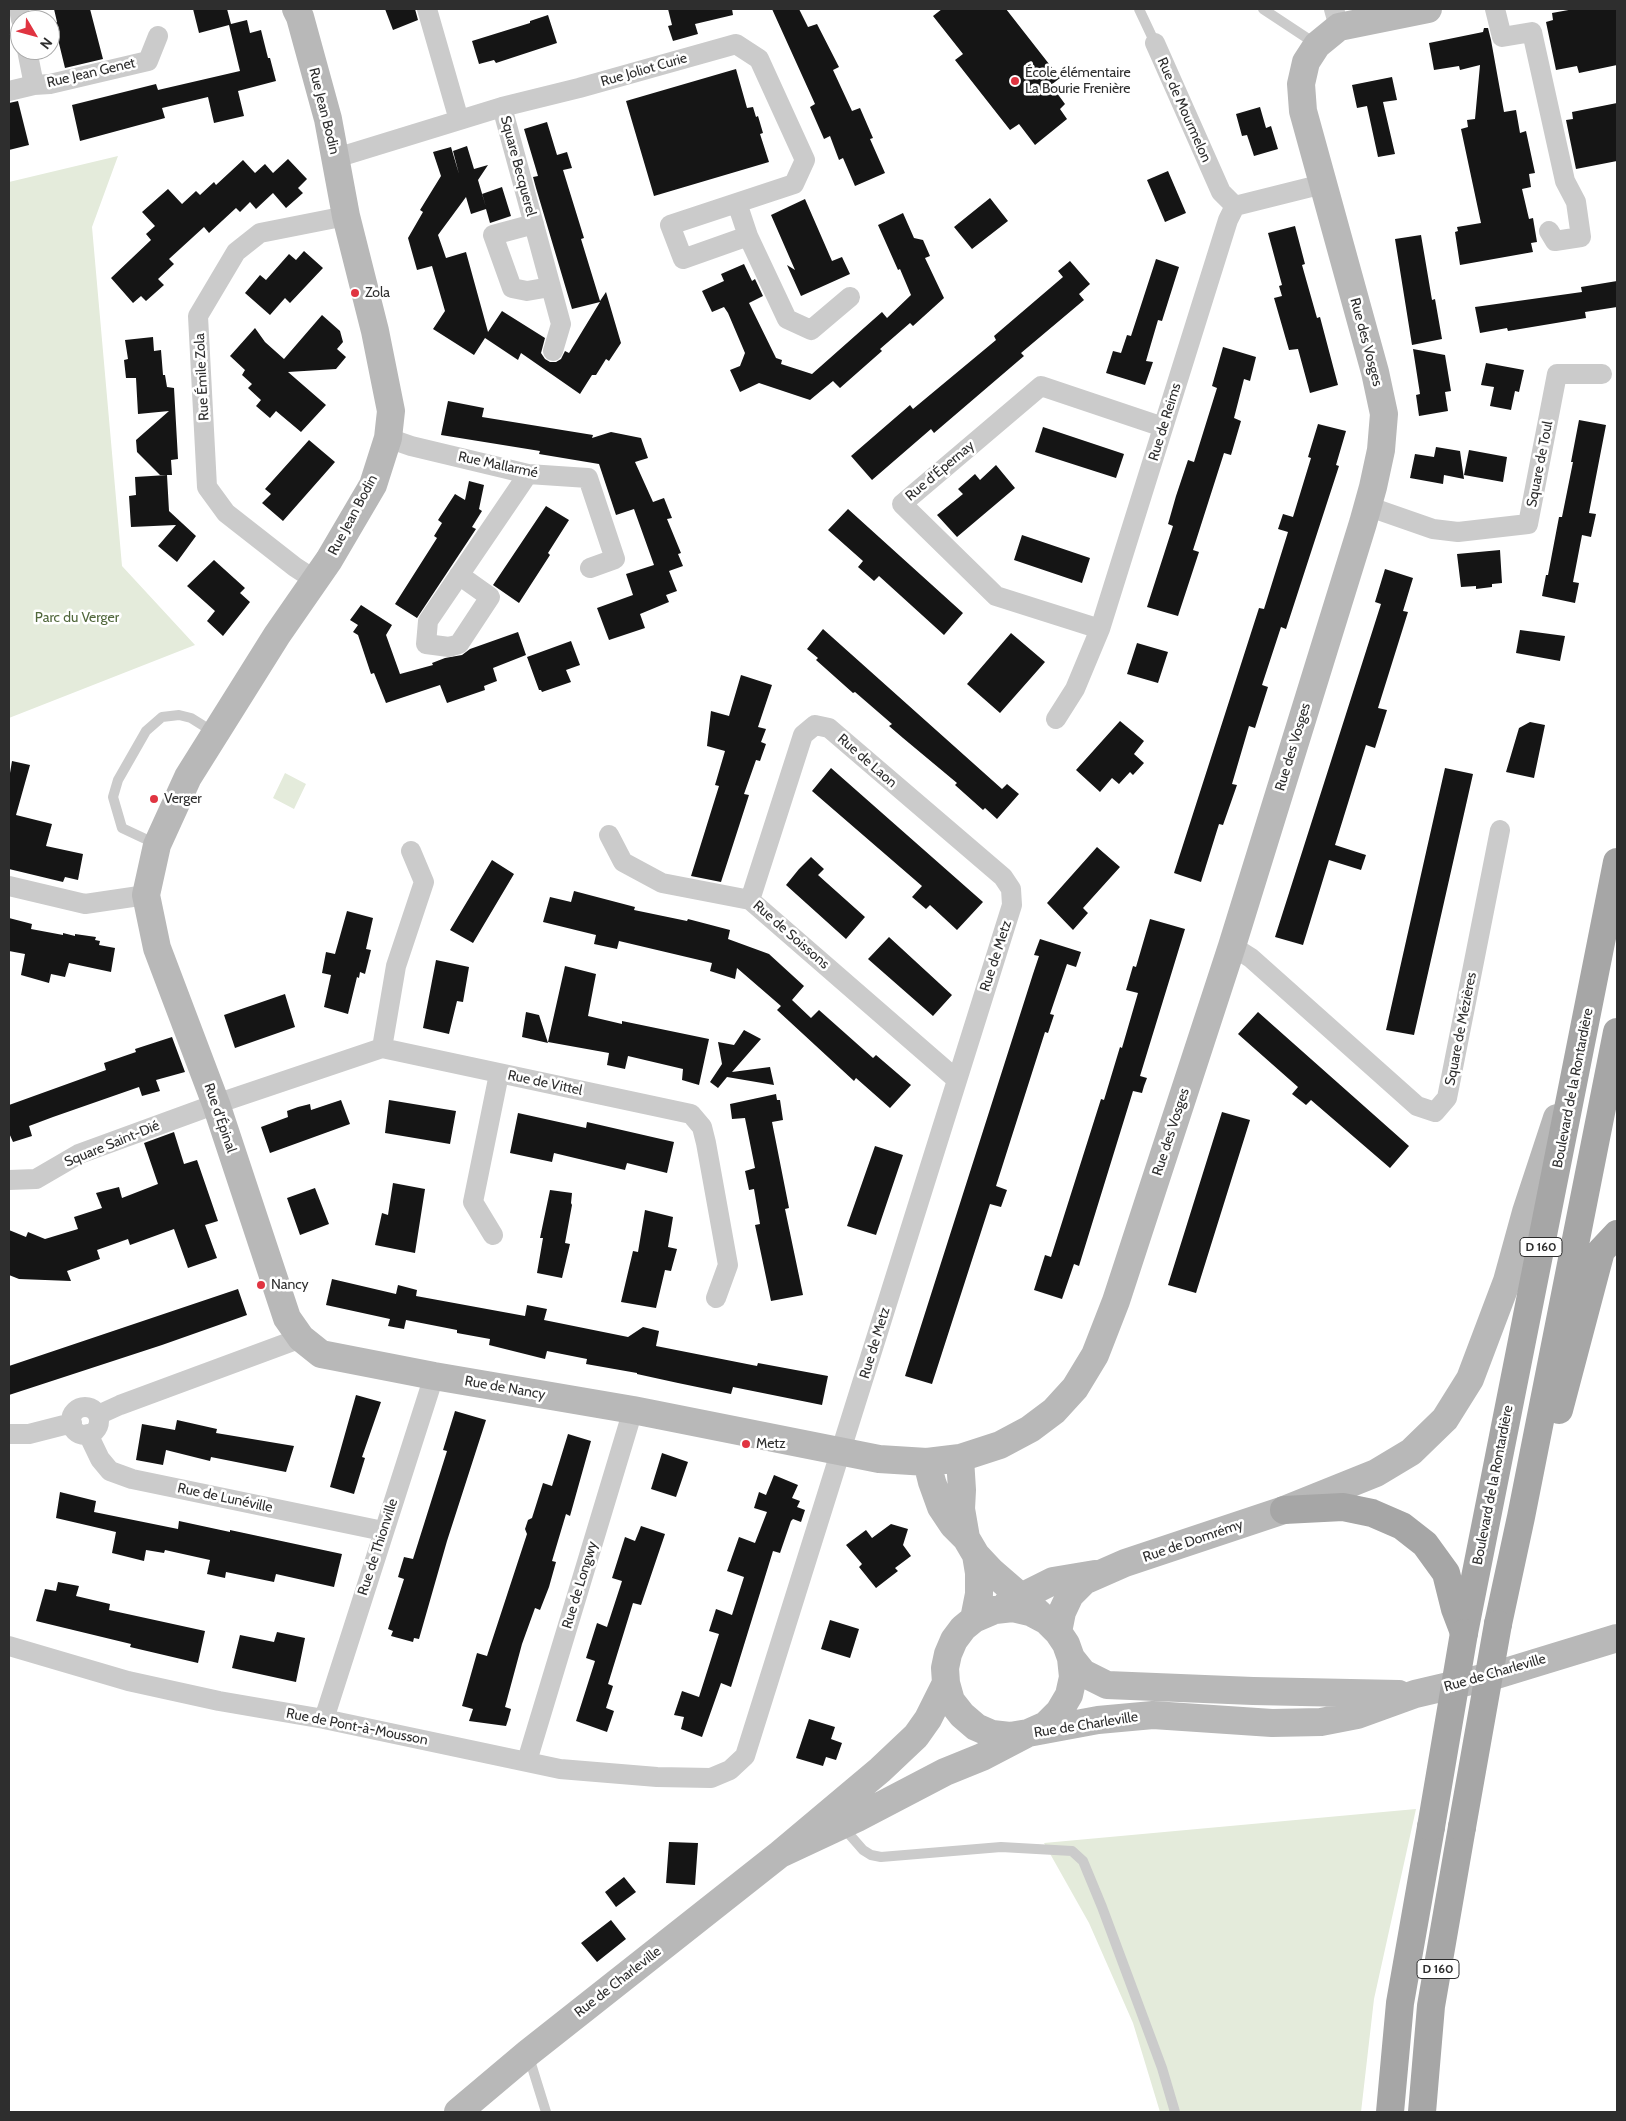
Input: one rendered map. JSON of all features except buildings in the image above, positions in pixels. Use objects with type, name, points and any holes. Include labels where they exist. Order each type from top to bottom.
[{"type":"main road","name":"Boulevard de la Rontardière","points":[[1390,2112],[1400,2003],[1464,1633],[1617,862]]},
{"type":"main road","name":"D 160","points":[[1422,2112],[1431,2006],[1498,1624],[1617,1032]]},
{"type":"main road","points":[[1521,1517],[1545,1464],[1601,1251],[1617,1234]]},
{"type":"main road","points":[[1284,1510],[1343,1507],[1372,1513],[1402,1526],[1425,1544],[1446,1573],[1455,1609],[1464,1633]]},
{"type":"street","name":"Rue Jean Bodin","points":[[146,895],[157,845],[188,777],[277,635],[329,560],[373,485],[388,438],[391,411],[375,331],[346,216],[328,119],[300,17],[296,9]]},
{"type":"street","points":[[427,9],[459,120]]},
{"type":"street","name":"Rue des Vosges","points":[[927,1462],[960,1458],[1000,1445],[1030,1429],[1054,1411],[1075,1388],[1095,1355],[1116,1301],[1232,946],[1367,506],[1381,450],[1384,414],[1375,372],[1303,111],[1300,84],[1306,62],[1336,18],[1428,9]]},
{"type":"street","points":[[1495,9],[1502,37],[1532,32],[1565,181],[1576,202],[1581,237],[1555,242],[1550,231]]},
{"type":"street","name":"Rue Jean Genet","points":[[9,91],[34,85],[50,84],[148,61],[158,36]]},
{"type":"street","name":"Rue de Mourmelon","points":[[1155,43],[1221,192],[1235,206]]},
{"type":"street","name":"Rue Joliot Curie","points":[[336,158],[502,107],[579,88],[736,44],[759,59],[805,160],[794,184],[670,225],[683,259],[748,236]]},
{"type":"street","points":[[29,60],[34,85]]},
{"type":"street","name":"Square Becquerel","points":[[502,107],[561,324],[553,351]]},
{"type":"street","points":[[1235,206],[1323,184]]},
{"type":"street","points":[[737,203],[748,236],[787,319],[811,330],[850,297]]},
{"type":"street","name":"Rue de Reims","points":[[1056,718],[1076,689],[1100,629],[1228,220],[1235,206]]},
{"type":"street","name":"Rue Émile Zola","points":[[315,580],[295,567],[226,513],[207,487],[198,316],[236,252],[260,233],[346,216]]},
{"type":"street","name":"Square Becquerel","points":[[534,224],[493,235],[512,288],[527,291],[550,287]]},
{"type":"street","name":"Square de Toul","points":[[1367,506],[1433,529],[1458,532],[1528,524],[1557,374],[1602,374]]},
{"type":"street","name":"Rue d’Épernay","points":[[1100,629],[996,596],[902,504],[1041,386],[1163,427]]},
{"type":"street","name":"Rue Mallarmé","points":[[388,438],[411,446],[528,474],[588,478],[614,559],[590,568]]},
{"type":"street","points":[[459,575],[528,474]]},
{"type":"street","name":"Rue de Laon","points":[[750,900],[803,735],[815,725],[829,728],[1002,877],[1011,889]]},
{"type":"street","name":"Square de Mézières","points":[[1232,946],[1251,958],[1417,1106],[1435,1112],[1447,1098],[1500,830]]},
{"type":"street","name":"Rue de Soissons","points":[[608,835],[623,862],[662,882],[750,900],[956,1079]]},
{"type":"street","points":[[216,1104],[382,1048],[396,966],[424,882],[411,852]]},
{"type":"street","points":[[9,886],[86,904],[146,895]]},
{"type":"street","name":"Rue de Metz","points":[[711,1778],[730,1770],[745,1756],[1012,905],[1011,889]]},
{"type":"street","name":"Rue d’Épinal","points":[[146,895],[157,948],[216,1104],[287,1318],[301,1338]]},
{"type":"street","name":"Rue de Vittel","points":[[382,1048],[691,1114],[702,1126],[728,1265],[716,1298]]},
{"type":"street","name":"Rue de Domrémy","points":[[1052,1626],[1062,1612],[1070,1595],[1084,1581],[1102,1573],[1284,1510],[1376,1473],[1411,1452],[1445,1419],[1470,1380],[1507,1281],[1526,1212],[1578,1060]]},
{"type":"street","points":[[493,1235],[473,1202],[499,1074]]},
{"type":"street","name":"Square Saint-Dié","points":[[9,1180],[36,1178],[79,1154],[216,1104]]},
{"type":"street","points":[[9,1434],[80,1429],[73,1415],[84,1408],[92,1409],[98,1415],[120,1405],[301,1338]]},
{"type":"street","name":"Rue de Nancy","points":[[301,1338],[321,1354],[434,1376],[633,1410],[879,1459],[927,1462]]},
{"type":"street","name":"Rue de Thionville","points":[[324,1719],[434,1376]]},
{"type":"street","name":"Rue de Longwy","points":[[527,1761],[633,1410]]},
{"type":"street","name":"Rue de Lunéville","points":[[80,1429],[110,1471],[132,1479],[383,1531]]},
{"type":"street","points":[[960,1458],[962,1482],[961,1509],[980,1573],[979,1587],[984,1614]]},
{"type":"street","points":[[927,1462],[941,1507],[953,1525],[991,1571],[1052,1626],[1066,1644],[1071,1658],[1073,1677],[1068,1695],[1059,1712],[1046,1725],[1028,1733],[1010,1736],[992,1734],[976,1727],[962,1716],[952,1701],[946,1683],[945,1668],[954,1640],[963,1628],[984,1614],[1013,1608],[1030,1612],[1052,1626]]},
{"type":"street","name":"Rue de Domrémy","points":[[984,1614],[1053,1582],[1102,1573]]},
{"type":"street","name":"Rue de Charleville","points":[[1574,1650],[1617,1625]]},
{"type":"street","name":"Rue de Charleville","points":[[458,2112],[528,2053],[780,1854],[836,1818],[982,1757],[1028,1733],[1098,1720],[1153,1715],[1272,1723],[1321,1722],[1357,1715],[1415,1694],[1496,1675],[1617,1638]]},
{"type":"street","name":"Rue de Pont-à-Mousson","points":[[9,1646],[128,1681],[324,1719],[560,1769],[657,1777],[711,1778]]},
{"type":"street","name":"Rue de Charleville","points":[[1071,1658],[1083,1673],[1107,1685],[1253,1691],[1415,1694]]},
{"type":"street","name":"Rue de Charleville","points":[[836,1818],[880,1770],[916,1736],[928,1719],[946,1683]]},
{"type":"lane","name":"Rue de Mourmelon","points":[[1139,9],[1155,43]]},
{"type":"lane","points":[[1263,9],[1316,45]]},
{"type":"lane","points":[[157,845],[122,828],[113,797],[118,780],[146,731],[162,717],[179,715],[191,718],[216,734]]},
{"type":"lane","points":[[836,1818],[863,1850],[870,1855],[881,1857],[1002,1847],[1072,1851],[1083,1861],[1102,1907],[1162,2068],[1175,2112]]},
{"type":"lane","points":[[528,2053],[546,2112]]},
{"type":"green space","name":"Parc du Verger","points":[[118,156],[92,227],[122,566],[195,645],[9,718],[9,182]]},
{"type":"green space","points":[[285,773],[306,784],[294,809],[273,798]]},
{"type":"green space","points":[[1416,1809],[1374,1999],[1361,2112],[1160,2112],[1133,2023],[1089,1923],[1044,1843]]},
{"type":"place","name":"École élémentaire La Bourie Frenière","points":[[1015,81]]},
{"type":"place","name":"Zola","points":[[355,293]]},
{"type":"place","name":"Verger","points":[[154,799]]},
{"type":"place","name":"Nancy","points":[[261,1285]]},
{"type":"place","name":"Metz","points":[[746,1444]]}]
